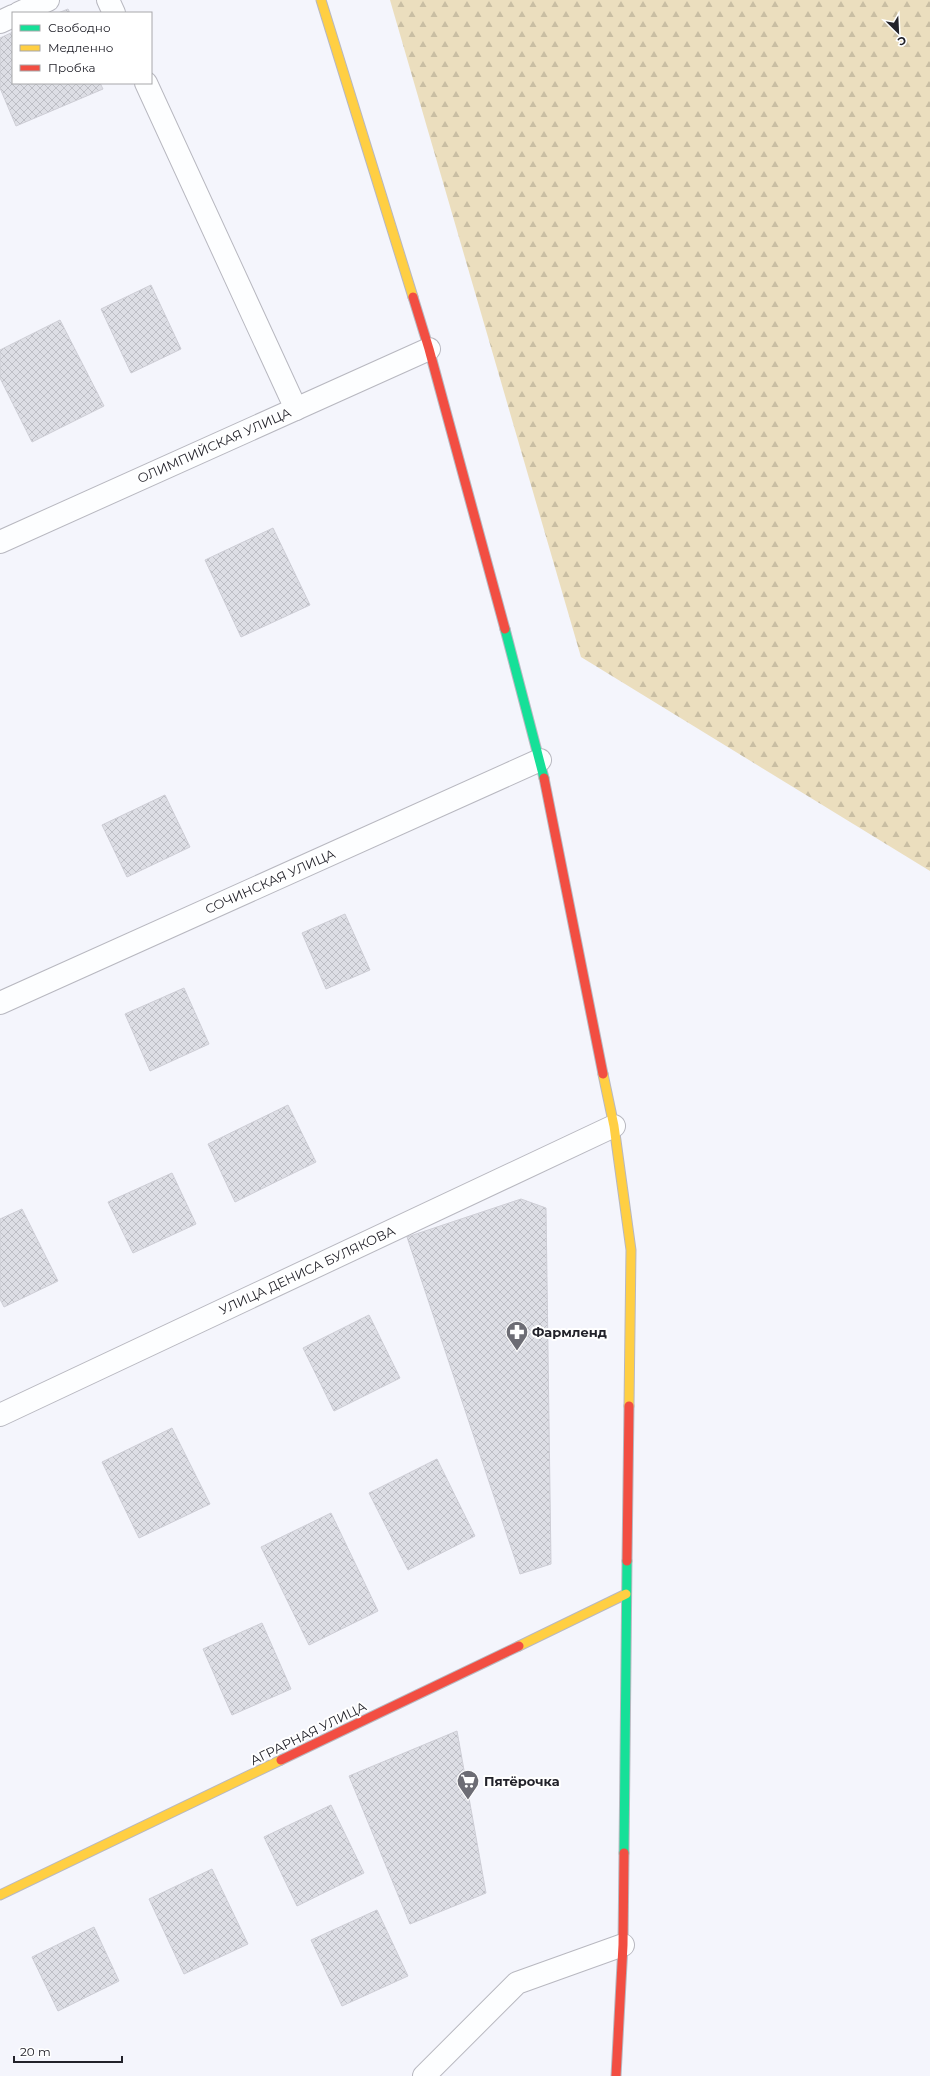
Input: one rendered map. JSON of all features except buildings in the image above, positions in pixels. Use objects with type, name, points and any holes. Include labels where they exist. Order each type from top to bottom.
[{"type":"main road","points":[[321,0],[428,349],[540,760],[614,1126],[631,1250],[623,1946],[616,2076]]},
{"type":"main road","name":"АГРАРНАЯ УЛИЦА","points":[[0,1895],[626,1594]]},
{"type":"street","points":[[21,12],[48,0]]},
{"type":"street","points":[[108,0],[114,12]]},
{"type":"street","points":[[0,22],[12,16]]},
{"type":"street","points":[[146,84],[296,409]]},
{"type":"street","name":"ОЛИМПИЙСКАЯ УЛИЦА","points":[[0,542],[428,349]]},
{"type":"street","name":"СОЧИНСКАЯ УЛИЦА","points":[[0,1003],[540,760]]},
{"type":"street","name":"УЛИЦА ДЕНИСА БУЛЯКОВА","points":[[0,1415],[614,1126]]},
{"type":"street","points":[[424,2076],[517,1983],[623,1946]]},
{"type":"green space","points":[[390,0],[930,0],[930,871],[581,657]]},
{"type":"traffic: fast","points":[[505,629],[544,778]]},
{"type":"traffic: fast","points":[[624,1853],[627,1561]]},
{"type":"traffic: slow","points":[[321,0],[413,297]]},
{"type":"traffic: slow","points":[[603,1074],[614,1126],[631,1250],[629,1406]]},
{"type":"traffic: slow","points":[[519,1646],[626,1594]]},
{"type":"traffic: slow","points":[[0,1895],[281,1760]]},
{"type":"traffic: jam","points":[[413,297],[429,349],[505,629]]},
{"type":"traffic: jam","points":[[544,778],[603,1074]]},
{"type":"traffic: jam","points":[[627,1561],[629,1406]]},
{"type":"traffic: jam","points":[[281,1760],[519,1646]]},
{"type":"traffic: jam","points":[[616,2076],[623,1945],[624,1853]]},
{"type":"place","name":"Фармленд","points":[[517,1352]]},
{"type":"place","name":"Пятёрочка","points":[[468,1800]]}]
